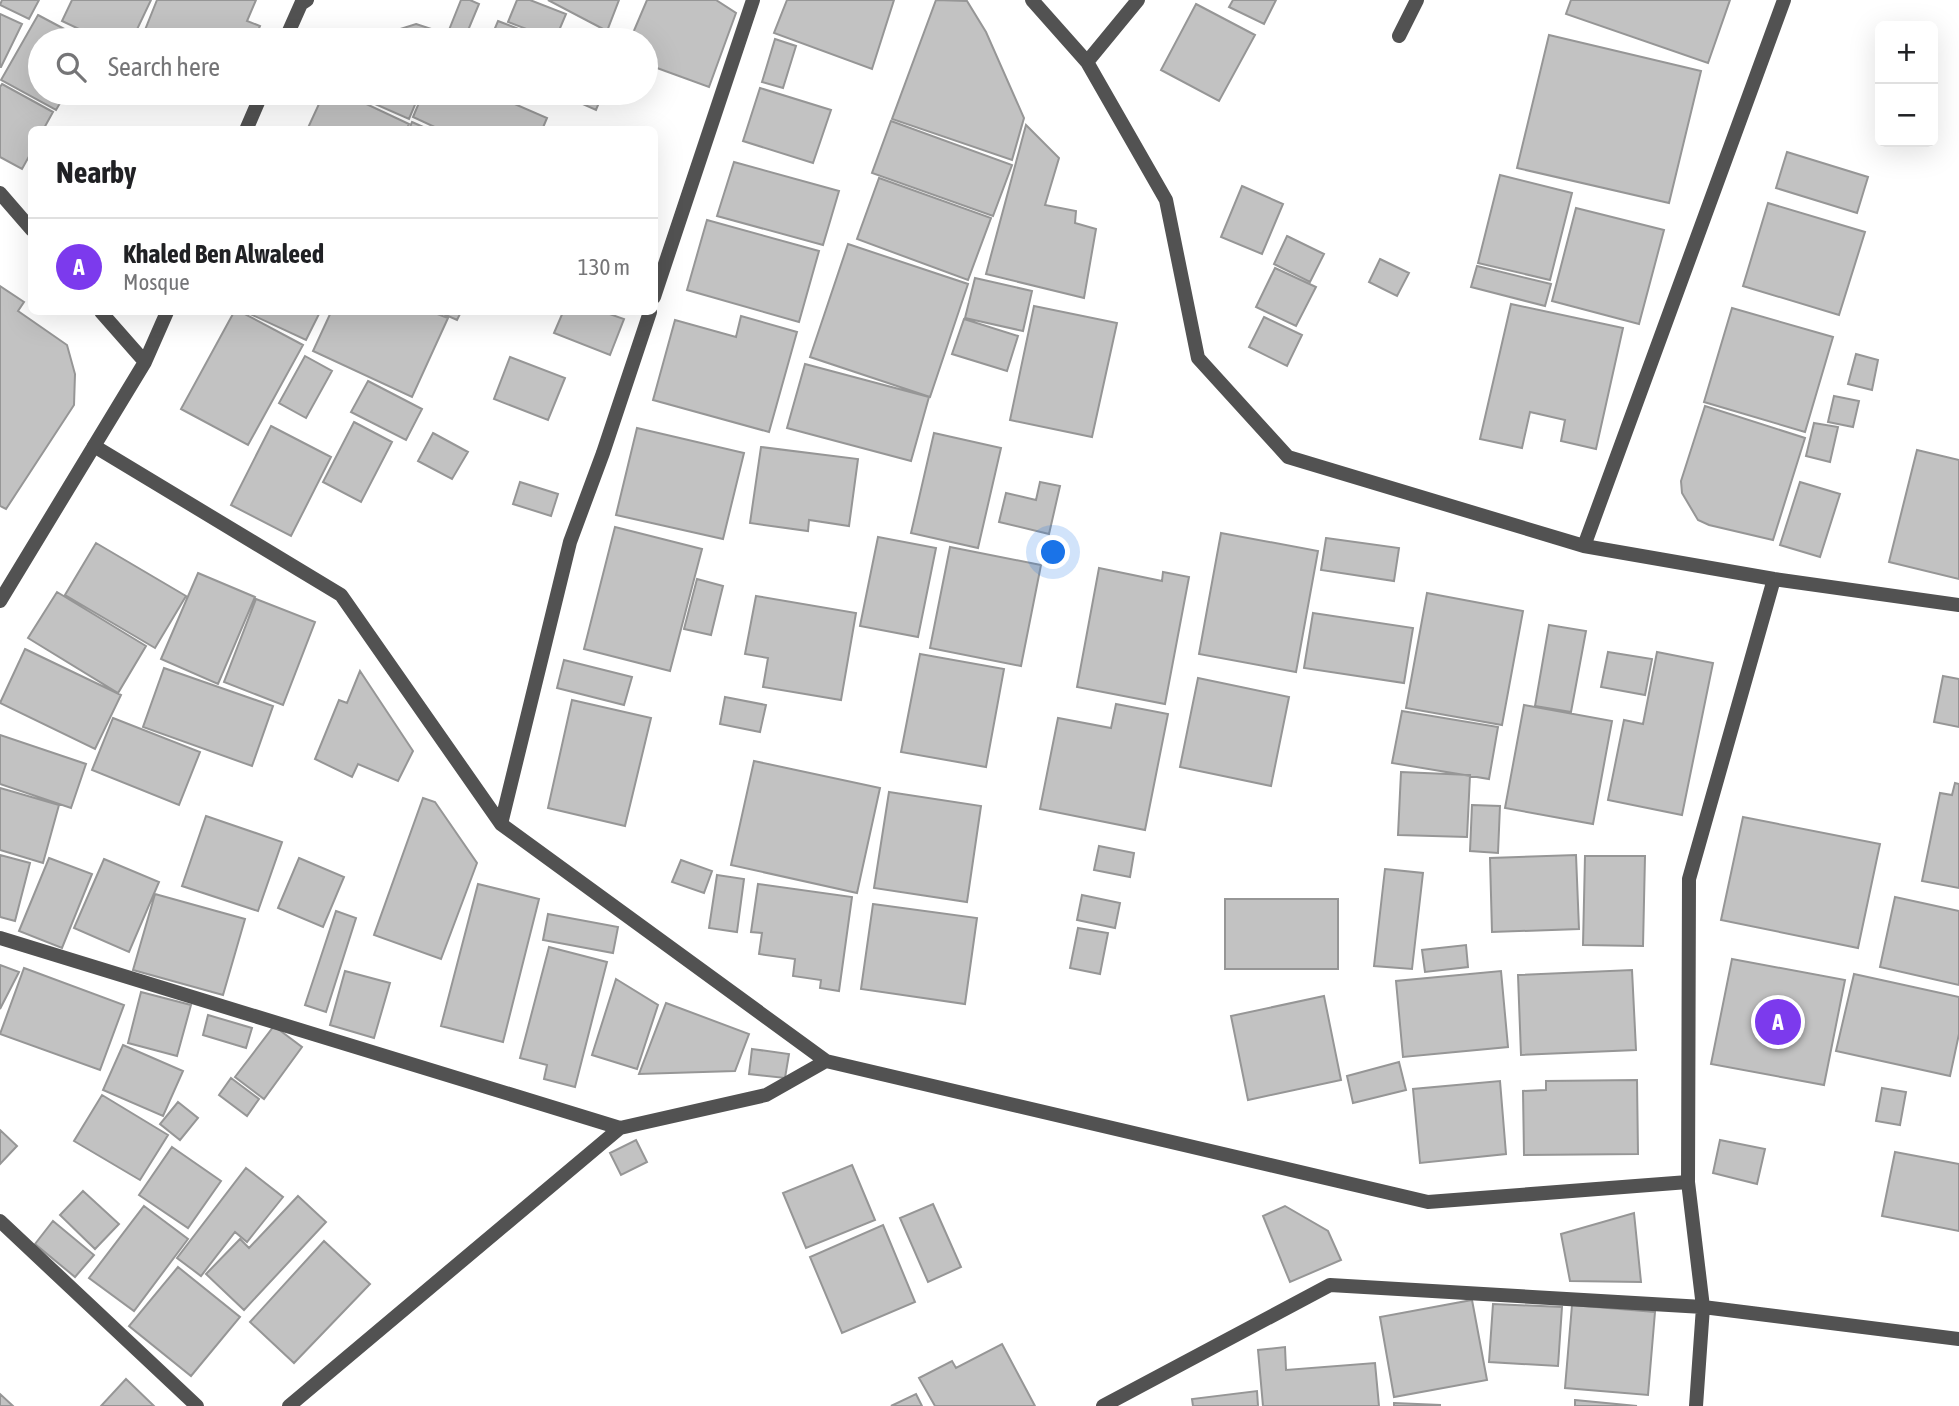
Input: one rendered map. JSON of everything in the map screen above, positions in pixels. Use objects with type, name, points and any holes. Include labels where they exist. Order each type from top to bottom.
[{"type":"street","points":[[290,28],[301,4],[307,0]]},
{"type":"street","points":[[658,286],[753,0]]},
{"type":"street","points":[[1032,0],[1087,62],[1166,200],[1198,358],[1288,457],[1584,546],[1774,579],[1959,605]]},
{"type":"street","points":[[1087,62],[1138,0]]},
{"type":"street","points":[[1399,36],[1417,0]]},
{"type":"street","points":[[1584,546],[1784,0]]},
{"type":"street","points":[[248,126],[257,105]]},
{"type":"street","points":[[0,193],[28,225]]},
{"type":"street","points":[[104,315],[145,362]]},
{"type":"street","points":[[0,601],[145,362],[166,315]]},
{"type":"street","points":[[501,824],[570,542],[649,315]]},
{"type":"street","points":[[94,446],[341,594],[501,824],[826,1061],[1428,1202],[1688,1182]]},
{"type":"street","points":[[1696,1406],[1703,1307],[1688,1182],[1689,879],[1774,579]]},
{"type":"street","points":[[0,937],[620,1128]]},
{"type":"street","points":[[289,1406],[620,1128],[765,1095],[826,1061]]},
{"type":"street","points":[[0,1221],[197,1406]]},
{"type":"street","points":[[1104,1406],[1330,1285],[1703,1307],[1959,1339]]},
{"type":"building","points":[[2,0],[39,0],[29,19],[0,5]]},
{"type":"building","points":[[72,0],[151,0],[138,28],[77,28],[62,21]]},
{"type":"building","points":[[157,0],[256,0],[247,21],[260,26],[259,28],[146,28]]},
{"type":"building","points":[[461,0],[479,4],[469,28],[450,28]]},
{"type":"building","points":[[517,0],[530,0],[566,14],[560,28],[524,28],[508,22]]},
{"type":"building","points":[[548,0],[619,0],[608,28],[601,28]]},
{"type":"building","points":[[647,0],[716,0],[736,13],[709,87],[658,68],[658,28],[635,28]]},
{"type":"building","points":[[787,0],[894,0],[872,69],[774,33]]},
{"type":"building","points":[[936,0],[967,1],[986,32],[1024,118],[1012,160],[892,119]]},
{"type":"building","points":[[1233,0],[1276,0],[1264,24],[1229,7]]},
{"type":"building","points":[[1571,0],[1730,0],[1708,63],[1566,14]]},
{"type":"building","points":[[1196,4],[1255,35],[1219,101],[1161,70]]},
{"type":"building","points":[[0,14],[22,24],[1,67],[0,67]]},
{"type":"building","points":[[38,15],[62,28],[31,28]]},
{"type":"building","points":[[498,21],[516,28],[495,28]]},
{"type":"building","points":[[416,24],[428,28],[403,28]]},
{"type":"building","points":[[28,33],[28,95],[1,80]]},
{"type":"building","points":[[1549,35],[1701,71],[1669,203],[1517,168]]},
{"type":"building","points":[[775,39],[796,46],[783,88],[762,82]]},
{"type":"building","points":[[2,84],[28,98],[28,105],[40,105],[53,112],[45,126],[28,126],[28,158],[22,169],[0,157]]},
{"type":"building","points":[[760,88],[831,110],[813,163],[743,141]]},
{"type":"building","points":[[318,105],[369,105],[409,124],[408,126],[309,126]]},
{"type":"building","points":[[377,105],[415,105],[409,119]]},
{"type":"building","points":[[418,105],[517,105],[547,118],[544,126],[432,126],[413,117]]},
{"type":"building","points":[[585,105],[598,105],[596,110]]},
{"type":"building","points":[[891,121],[1012,165],[993,216],[872,173]]},
{"type":"building","points":[[1026,125],[1059,158],[1045,205],[1076,211],[1075,223],[1096,229],[1084,298],[986,274]]},
{"type":"building","points":[[1787,152],[1868,177],[1857,213],[1776,188]]},
{"type":"building","points":[[734,162],[839,191],[823,245],[717,216]]},
{"type":"building","points":[[1500,175],[1572,193],[1550,280],[1478,263]]},
{"type":"building","points":[[879,178],[991,218],[968,280],[857,239]]},
{"type":"building","points":[[1242,186],[1283,204],[1262,254],[1221,237]]},
{"type":"building","points":[[1768,203],[1865,232],[1839,315],[1743,286]]},
{"type":"building","points":[[1576,208],[1664,230],[1639,324],[1552,301]]},
{"type":"building","points":[[707,220],[819,251],[799,322],[687,290]]},
{"type":"building","points":[[1287,236],[1324,254],[1310,282],[1274,264]]},
{"type":"building","points":[[848,244],[968,284],[930,397],[810,357]]},
{"type":"building","points":[[1380,259],[1409,273],[1397,296],[1369,282]]},
{"type":"building","points":[[1477,266],[1551,284],[1545,306],[1471,287]]},
{"type":"building","points":[[1275,268],[1316,287],[1296,326],[1256,307]]},
{"type":"building","points":[[975,278],[1032,291],[1023,331],[965,318]]},
{"type":"building","points":[[0,286],[24,302],[18,311],[67,345],[75,374],[74,405],[6,509],[0,506]]},
{"type":"building","points":[[1511,304],[1623,328],[1596,449],[1561,441],[1565,420],[1530,412],[1522,448],[1480,439]]},
{"type":"building","points":[[1034,306],[1117,323],[1092,437],[1010,420]]},
{"type":"building","points":[[1732,308],[1833,337],[1805,432],[1704,402]]},
{"type":"building","points":[[232,315],[247,315],[303,345],[248,445],[181,409]]},
{"type":"building","points":[[252,315],[318,315],[306,340]]},
{"type":"building","points":[[330,315],[440,315],[448,318],[412,397],[313,351]]},
{"type":"building","points":[[446,315],[460,315],[457,320]]},
{"type":"building","points":[[562,315],[613,315],[624,319],[610,355],[554,333]]},
{"type":"building","points":[[741,316],[797,332],[769,432],[653,400],[675,320],[736,337]]},
{"type":"building","points":[[1264,317],[1302,335],[1287,366],[1249,347]]},
{"type":"building","points":[[964,319],[1018,336],[1007,371],[952,354]]},
{"type":"building","points":[[1856,354],[1878,360],[1872,390],[1848,384]]},
{"type":"building","points":[[305,356],[332,371],[306,418],[279,403]]},
{"type":"building","points":[[510,357],[565,378],[548,420],[494,399]]},
{"type":"building","points":[[805,364],[929,397],[911,461],[787,428]]},
{"type":"building","points":[[368,381],[422,409],[406,440],[351,412]]},
{"type":"building","points":[[1834,396],[1859,401],[1853,427],[1828,422]]},
{"type":"building","points":[[1705,406],[1805,438],[1773,540],[1698,520],[1682,493],[1681,481]]},
{"type":"building","points":[[354,422],[392,442],[361,502],[323,482]]},
{"type":"building","points":[[1814,423],[1838,427],[1830,462],[1806,456]]},
{"type":"building","points":[[271,426],[331,457],[291,536],[231,505]]},
{"type":"building","points":[[637,428],[744,453],[723,539],[616,515]]},
{"type":"building","points":[[433,433],[468,452],[452,479],[418,461]]},
{"type":"building","points":[[934,433],[1001,448],[978,548],[911,533]]},
{"type":"building","points":[[761,447],[858,459],[849,526],[809,520],[808,531],[750,523]]},
{"type":"building","points":[[1917,450],[1959,460],[1959,579],[1889,562]]},
{"type":"building","points":[[520,482],[558,494],[551,516],[513,504]]},
{"type":"building","points":[[1040,482],[1060,486],[1049,534],[999,522],[1006,493],[1036,500]]},
{"type":"building","points":[[1800,482],[1840,494],[1820,557],[1780,545]]},
{"type":"building","points":[[615,527],[702,549],[670,671],[584,649]]},
{"type":"building","points":[[1221,533],[1318,551],[1296,672],[1199,654]]},
{"type":"building","points":[[878,537],[936,548],[918,637],[860,626]]},
{"type":"building","points":[[1326,538],[1399,548],[1394,581],[1321,570]]},
{"type":"building","points":[[96,543],[186,596],[155,648],[65,595]]},
{"type":"building","points":[[950,547],[1041,565],[1021,666],[930,648]]},
{"type":"building","points":[[1099,568],[1162,581],[1163,572],[1189,577],[1165,704],[1077,687]]},
{"type":"building","points":[[198,573],[255,597],[218,684],[161,659]]},
{"type":"building","points":[[697,579],[723,586],[711,635],[684,629]]},
{"type":"building","points":[[57,592],[146,646],[118,693],[28,638]]},
{"type":"building","points":[[1427,593],[1523,611],[1502,725],[1406,708]]},
{"type":"building","points":[[756,596],[856,613],[841,700],[763,687],[768,658],[745,654]]},
{"type":"building","points":[[256,599],[315,622],[283,705],[224,682]]},
{"type":"building","points":[[1313,613],[1413,628],[1404,683],[1304,668]]},
{"type":"building","points":[[1549,625],[1586,631],[1571,712],[1535,706]]},
{"type":"building","points":[[25,649],[121,695],[95,749],[0,703]]},
{"type":"building","points":[[1608,652],[1652,659],[1645,695],[1601,687]]},
{"type":"building","points":[[1657,652],[1713,663],[1682,815],[1608,800],[1624,720],[1643,724]]},
{"type":"building","points":[[920,654],[1004,669],[986,767],[901,752]]},
{"type":"building","points":[[564,660],[632,677],[624,705],[557,688]]},
{"type":"building","points":[[164,668],[273,706],[252,766],[143,727]]},
{"type":"building","points":[[360,671],[413,751],[398,781],[358,764],[352,777],[315,759],[339,700],[347,703]]},
{"type":"building","points":[[1943,676],[1959,679],[1959,727],[1934,722]]},
{"type":"building","points":[[1198,678],[1289,697],[1271,786],[1180,767]]},
{"type":"building","points":[[725,697],[766,705],[760,732],[720,724]]},
{"type":"building","points":[[572,700],[651,718],[625,826],[548,808]]},
{"type":"building","points":[[1116,704],[1168,714],[1145,830],[1040,809],[1058,718],[1111,728]]},
{"type":"building","points":[[1524,705],[1612,721],[1593,824],[1505,808]]},
{"type":"building","points":[[1402,711],[1498,727],[1489,779],[1392,763]]},
{"type":"building","points":[[113,718],[200,752],[179,805],[92,770]]},
{"type":"building","points":[[0,735],[86,764],[71,808],[0,784]]},
{"type":"building","points":[[754,761],[880,788],[857,893],[731,865]]},
{"type":"building","points":[[1401,772],[1470,775],[1467,837],[1398,835]]},
{"type":"building","points":[[1955,783],[1959,784],[1959,888],[1922,881],[1940,793],[1952,795]]},
{"type":"building","points":[[0,788],[59,805],[43,863],[0,850]]},
{"type":"building","points":[[889,792],[981,806],[967,902],[874,888]]},
{"type":"building","points":[[423,798],[435,802],[477,863],[441,959],[374,935]]},
{"type":"building","points":[[1472,805],[1500,806],[1498,853],[1470,851]]},
{"type":"building","points":[[206,816],[282,842],[258,911],[182,886]]},
{"type":"building","points":[[1743,817],[1880,844],[1858,948],[1721,920]]},
{"type":"building","points":[[1099,846],[1134,853],[1130,877],[1094,870]]},
{"type":"building","points":[[0,855],[30,863],[15,921],[0,917]]},
{"type":"building","points":[[1576,855],[1579,929],[1492,932],[1490,858]]},
{"type":"building","points":[[1585,856],[1645,856],[1643,946],[1583,945]]},
{"type":"building","points":[[49,858],[92,874],[62,948],[19,931]]},
{"type":"building","points":[[299,858],[344,877],[323,927],[278,908]]},
{"type":"building","points":[[104,859],[159,882],[129,952],[74,928]]},
{"type":"building","points":[[681,860],[712,871],[704,893],[672,882]]},
{"type":"building","points":[[1385,869],[1423,873],[1412,969],[1374,966]]},
{"type":"building","points":[[717,875],[744,879],[737,932],[709,928]]},
{"type":"building","points":[[478,884],[539,899],[503,1042],[441,1026]]},
{"type":"building","points":[[758,884],[852,897],[839,991],[820,988],[821,980],[793,976],[795,959],[759,954],[762,933],[751,932]]},
{"type":"building","points":[[155,894],[245,919],[223,995],[133,970]]},
{"type":"building","points":[[1082,895],[1120,903],[1115,928],[1077,920]]},
{"type":"building","points":[[1895,897],[1959,911],[1959,985],[1880,967]]},
{"type":"building","points":[[1225,899],[1338,899],[1338,969],[1225,969]]},
{"type":"building","points":[[873,904],[977,918],[965,1004],[861,989]]},
{"type":"building","points":[[336,911],[356,918],[326,1012],[305,1005]]},
{"type":"building","points":[[548,914],[618,927],[613,953],[543,940]]},
{"type":"building","points":[[1078,928],[1108,933],[1100,974],[1070,968]]},
{"type":"building","points":[[1466,945],[1468,967],[1425,972],[1422,950]]},
{"type":"building","points":[[549,947],[607,962],[575,1087],[544,1079],[547,1065],[520,1058]]},
{"type":"building","points":[[1732,959],[1845,980],[1824,1085],[1711,1064]]},
{"type":"building","points":[[0,965],[19,972],[0,1009]]},
{"type":"building","points":[[24,968],[124,1005],[100,1070],[0,1034]]},
{"type":"building","points":[[1632,970],[1636,1050],[1521,1055],[1518,975]]},
{"type":"building","points":[[345,971],[390,983],[374,1038],[330,1025]]},
{"type":"building","points":[[1501,971],[1508,1047],[1403,1057],[1396,981]]},
{"type":"building","points":[[1854,974],[1959,997],[1959,1034],[1950,1076],[1836,1051]]},
{"type":"building","points":[[616,979],[658,1005],[637,1069],[592,1055]]},
{"type":"building","points":[[141,992],[191,1005],[177,1056],[128,1043]]},
{"type":"building","points":[[1324,996],[1341,1080],[1248,1100],[1231,1016]]},
{"type":"building","points":[[666,1003],[749,1034],[735,1071],[639,1074]]},
{"type":"building","points":[[208,1015],[252,1028],[246,1048],[203,1035]]},
{"type":"building","points":[[274,1026],[302,1047],[264,1099],[235,1077]]},
{"type":"building","points":[[123,1045],[183,1071],[163,1116],[103,1090]]},
{"type":"building","points":[[752,1049],[789,1054],[785,1078],[749,1074]]},
{"type":"building","points":[[1399,1062],[1406,1090],[1353,1103],[1347,1076]]},
{"type":"building","points":[[231,1078],[259,1099],[247,1116],[219,1095]]},
{"type":"building","points":[[1637,1080],[1638,1154],[1524,1155],[1523,1091],[1546,1090],[1546,1081]]},
{"type":"building","points":[[1500,1081],[1506,1154],[1420,1163],[1413,1089]]},
{"type":"building","points":[[1882,1088],[1906,1092],[1900,1125],[1876,1121]]},
{"type":"building","points":[[102,1095],[168,1135],[140,1180],[74,1141]]},
{"type":"building","points":[[178,1102],[198,1118],[180,1140],[160,1124]]},
{"type":"building","points":[[0,1130],[17,1146],[0,1164]]},
{"type":"building","points":[[636,1140],[647,1162],[621,1175],[610,1153]]},
{"type":"building","points":[[1720,1140],[1765,1149],[1757,1184],[1713,1173]]},
{"type":"building","points":[[172,1147],[221,1181],[188,1228],[139,1195]]},
{"type":"building","points":[[1895,1152],[1959,1164],[1959,1231],[1882,1216]]},
{"type":"building","points":[[852,1165],[875,1220],[806,1248],[783,1193]]},
{"type":"building","points":[[246,1168],[283,1197],[247,1242],[235,1232],[201,1276],[177,1258]]},
{"type":"building","points":[[83,1191],[119,1224],[95,1249],[60,1215]]},
{"type":"building","points":[[298,1196],[326,1222],[244,1310],[206,1274],[240,1239],[249,1248]]},
{"type":"building","points":[[933,1204],[961,1267],[928,1282],[900,1218]]},
{"type":"building","points":[[144,1206],[188,1239],[134,1311],[89,1278]]},
{"type":"building","points":[[1285,1206],[1328,1231],[1341,1260],[1290,1282],[1263,1216]]},
{"type":"building","points":[[1634,1213],[1641,1282],[1570,1281],[1561,1234]]},
{"type":"building","points":[[53,1221],[94,1255],[75,1277],[35,1244]]},
{"type":"building","points":[[883,1225],[915,1302],[842,1333],[810,1257]]},
{"type":"building","points":[[324,1241],[370,1284],[294,1363],[250,1322]]},
{"type":"building","points":[[178,1267],[240,1317],[191,1376],[129,1326]]},
{"type":"building","points":[[1472,1300],[1487,1380],[1394,1397],[1380,1317]]},
{"type":"building","points":[[1493,1304],[1562,1307],[1558,1366],[1489,1362]]},
{"type":"building","points":[[1572,1305],[1655,1312],[1648,1395],[1565,1388]]},
{"type":"building","points":[[1002,1344],[1035,1406],[935,1406],[919,1378],[952,1361],[956,1368]]},
{"type":"building","points":[[1285,1347],[1286,1370],[1375,1363],[1379,1406],[1263,1406],[1258,1350]]},
{"type":"building","points":[[126,1379],[154,1406],[101,1406]]},
{"type":"building","points":[[1257,1391],[1258,1406],[1193,1406],[1192,1399]]},
{"type":"building","points":[[0,1394],[13,1406],[0,1406]]},
{"type":"building","points":[[916,1394],[922,1406],[891,1406]]},
{"type":"building","points":[[1575,1400],[1637,1406],[1575,1406]]},
{"type":"building","points":[[1394,1403],[1440,1405],[1440,1406],[1394,1406]]},
{"type":"place","name":"Khaled Ben Alwaleed","points":[[1778,1022]]}]
